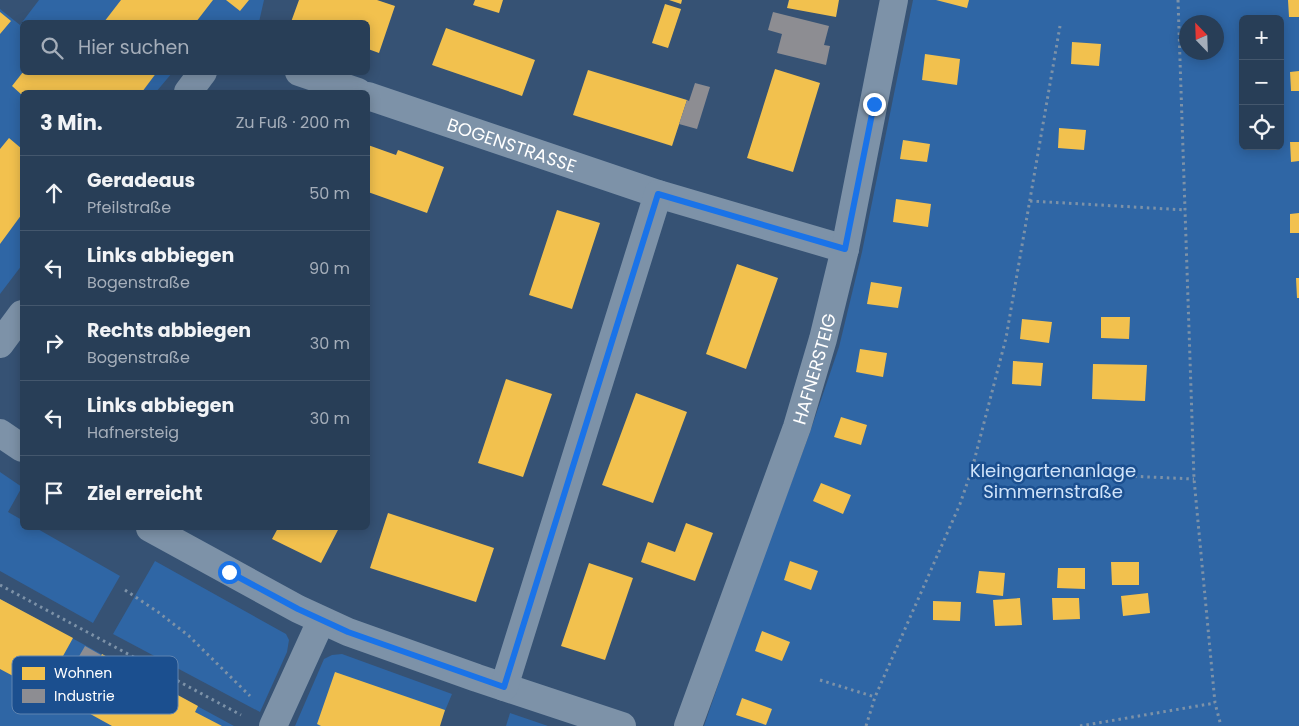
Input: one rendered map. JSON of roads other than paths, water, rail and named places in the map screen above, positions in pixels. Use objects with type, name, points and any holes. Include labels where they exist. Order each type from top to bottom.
[{"type":"street","name":"HAFNERSTEIG","points":[[688,726],[797,427],[823,339],[845,249],[894,0]]},
{"type":"street","points":[[189,90],[200,75]]},
{"type":"street","points":[[308,75],[352,90]]},
{"type":"street","name":"BOGENSTRASSE","points":[[370,97],[658,194],[845,249]]},
{"type":"street","points":[[504,687],[658,194]]},
{"type":"street","points":[[0,344],[20,317]]},
{"type":"street","points":[[0,434],[20,447]]},
{"type":"street","points":[[154,530],[321,621],[504,687],[622,726]]},
{"type":"street","points":[[275,721],[321,621]]},
{"type":"park label","name":"Kleingartenanlage Simmernstraße","points":[[1053,480]]}]
